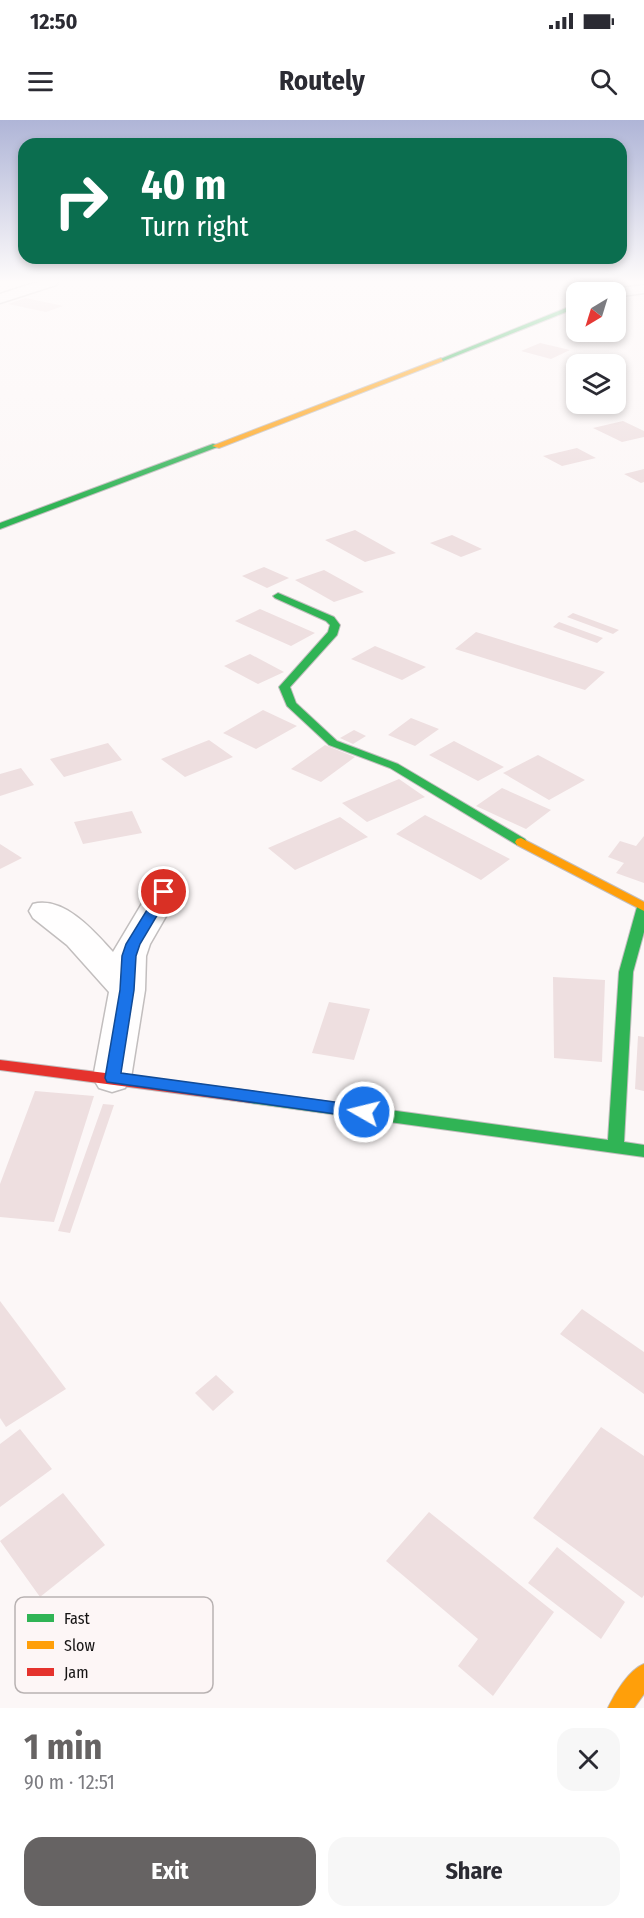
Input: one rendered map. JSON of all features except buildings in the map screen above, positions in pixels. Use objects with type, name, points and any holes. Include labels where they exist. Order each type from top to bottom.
[{"type":"street","points":[[0,526],[331,403],[449,356]]},
{"type":"street","points":[[278,596],[330,619],[335,625],[333,633],[284,687],[291,704],[333,743],[394,766],[527,846],[644,907],[626,972],[616,1146]]},
{"type":"street","points":[[112,1078],[127,990],[129,956],[133,944],[164,892]]},
{"type":"street","points":[[45,911],[71,929],[99,956],[127,990]]},
{"type":"street","points":[[0,1065],[112,1078],[644,1151]]},
{"type":"street","points":[[620,1708],[644,1675]]},
{"type":"traffic: fast","points":[[441,360],[451,356]]},
{"type":"traffic: fast","points":[[0,526],[216,446]]},
{"type":"traffic: fast","points":[[278,596],[330,619],[335,625],[333,633],[284,687],[291,704],[333,743],[394,766],[521,842]]},
{"type":"traffic: fast","points":[[616,1146],[626,972],[644,907]]},
{"type":"traffic: fast","points":[[251,1097],[644,1151]]},
{"type":"traffic: slow","points":[[216,446],[441,360]]},
{"type":"traffic: slow","points":[[521,842],[644,907]]},
{"type":"traffic: slow","points":[[620,1708],[644,1675]]},
{"type":"traffic: jam","points":[[0,1065],[251,1097]]},
{"type":"route","points":[[164,892],[133,944],[129,956],[127,990],[112,1078],[364,1112]]}]
